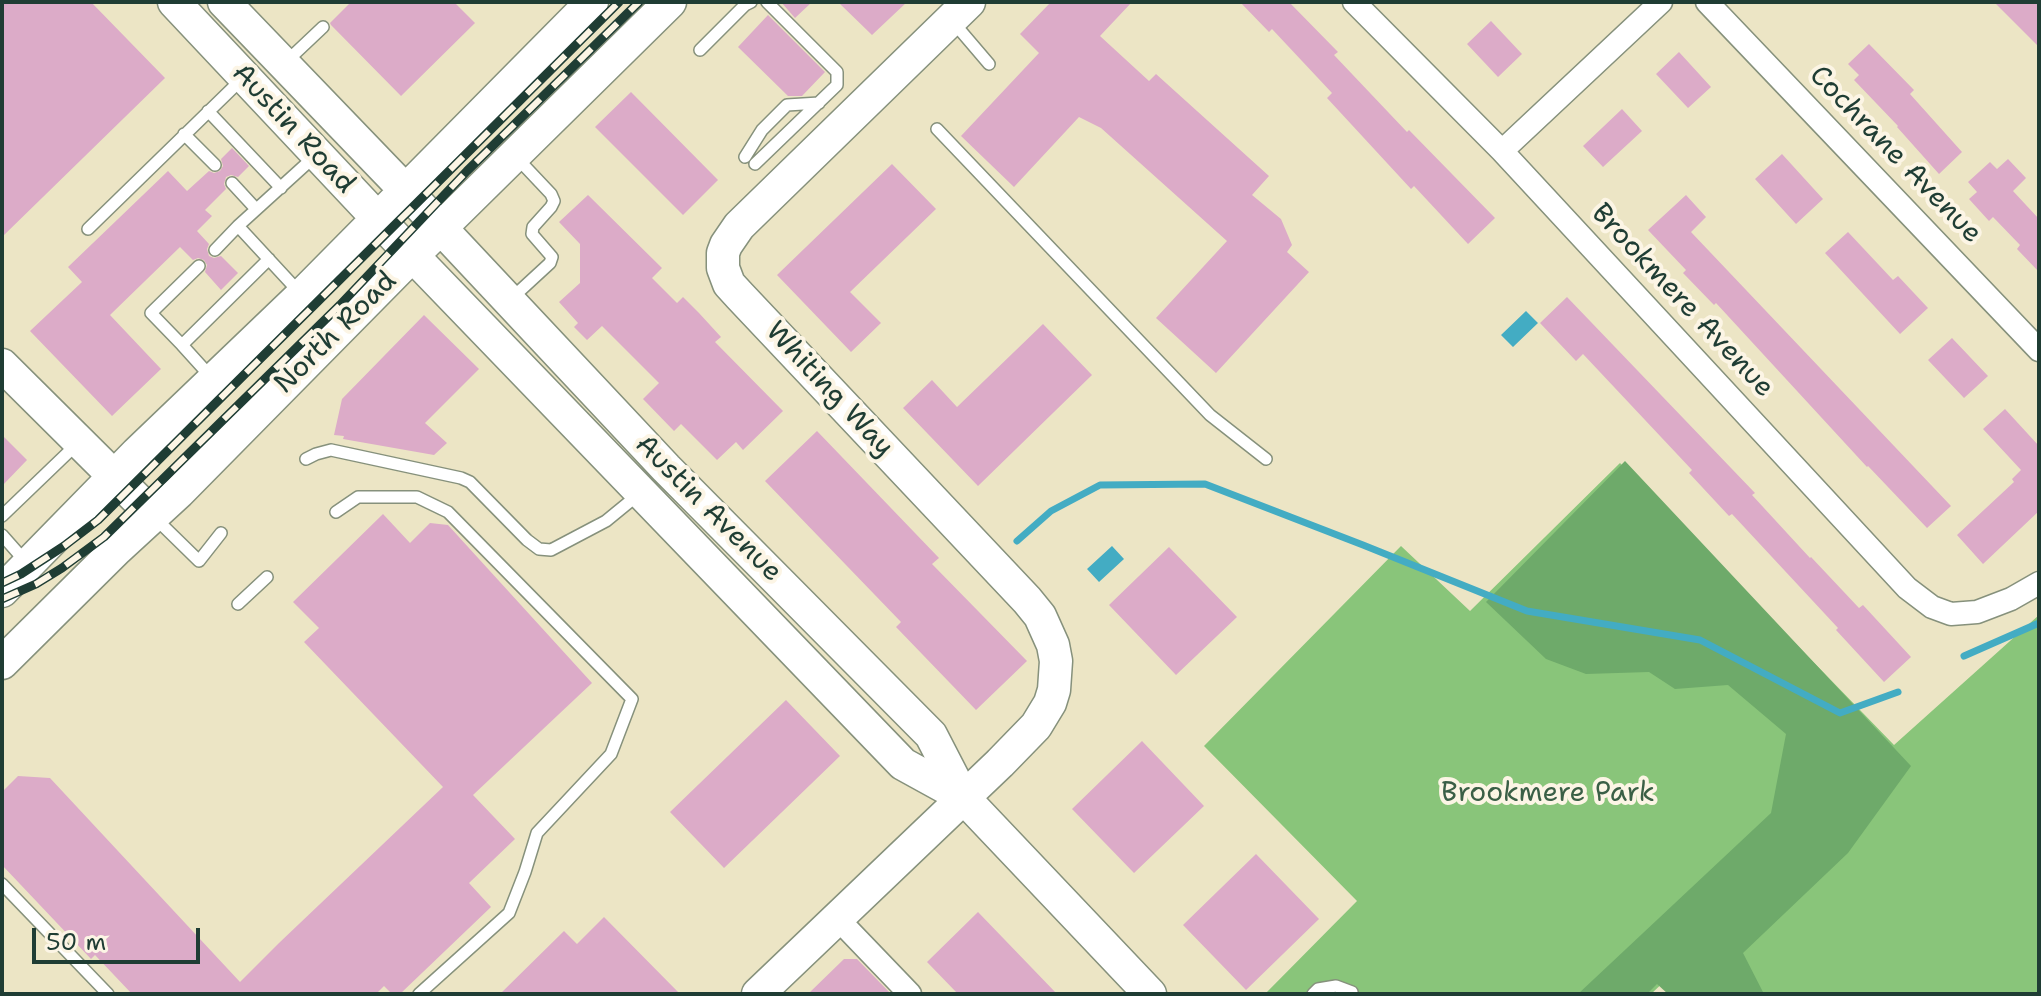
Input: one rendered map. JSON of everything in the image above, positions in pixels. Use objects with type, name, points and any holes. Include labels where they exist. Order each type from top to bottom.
[{"type":"main road","name":"Austin Road","points":[[174,2],[412,255]]},
{"type":"main road","name":"Austin Road","points":[[224,2],[440,228]]},
{"type":"main road","name":"North Road","points":[[2,591],[113,477],[302,295],[592,2]]},
{"type":"main road","name":"North Road","points":[[2,663],[154,516],[412,255],[670,2]]},
{"type":"main road","name":"Whiting Way","points":[[758,994],[1036,726],[1050,703],[1056,677],[1053,645],[1048,631],[1027,600],[729,284],[725,276],[723,261],[726,245],[739,226],[960,11]]},
{"type":"main road","name":"Austin Avenue","points":[[440,228],[666,468],[931,735],[963,797],[1150,994]]},
{"type":"main road","name":"Austin Avenue","points":[[412,255],[903,764],[963,797]]},
{"type":"main road","points":[[2,365],[154,516]]},
{"type":"main road","points":[[641,492],[666,468]]},
{"type":"street","name":"Brookmere Avenue","points":[[1354,2],[1502,151],[1907,588],[1932,607],[1951,614],[1977,612],[2011,599],[2039,583]]},
{"type":"street","points":[[1502,151],[1661,2]]},
{"type":"street","name":"Cochrane Avenue","points":[[1707,2],[2039,350]]},
{"type":"street","points":[[837,918],[910,994]]},
{"type":"lane","points":[[700,50],[743,6],[751,2]]},
{"type":"lane","points":[[767,2],[837,72],[837,85],[819,103],[750,160],[762,130],[787,105],[819,103]]},
{"type":"lane","points":[[960,11],[989,64]]},
{"type":"lane","points":[[284,64],[323,27]]},
{"type":"lane","points":[[88,229],[244,77]]},
{"type":"lane","points":[[208,111],[281,188]]},
{"type":"lane","points":[[937,129],[1210,415],[1266,459]]},
{"type":"lane","points":[[184,134],[215,165]]},
{"type":"lane","points":[[215,250],[317,153]]},
{"type":"lane","points":[[508,302],[550,263],[552,257],[532,234],[533,227],[554,201],[514,155]]},
{"type":"lane","points":[[232,183],[256,209]]},
{"type":"lane","points":[[238,226],[302,295]]},
{"type":"lane","points":[[182,345],[269,259]]},
{"type":"lane","points":[[199,266],[151,313],[214,380]]},
{"type":"lane","points":[[2,516],[79,443]]},
{"type":"lane","points":[[306,459],[331,450],[461,478],[470,482],[539,549],[551,550],[606,521],[641,492]]},
{"type":"lane","points":[[336,512],[358,497],[417,497],[448,512],[632,699],[611,754],[537,833],[509,913],[419,994]]},
{"type":"lane","points":[[154,516],[199,561],[221,533]]},
{"type":"lane","points":[[2,535],[27,563]]},
{"type":"lane","points":[[238,604],[267,577]]},
{"type":"lane","points":[[2,884],[108,994]]},
{"type":"lane","points":[[1313,994],[1318,989],[1336,986],[1352,992]]},
{"type":"green space","points":[[1625,461],[1911,766],[1848,853],[1743,953],[1764,994],[1668,994],[1657,984],[1647,994],[1578,994],[1771,813],[1786,734],[1728,685],[1675,689],[1649,672],[1586,674],[1546,659],[1486,602]]},
{"type":"green space","name":"Brookmere Park","points":[[1620,463],[1894,745],[2039,615],[2039,994],[1763,994],[1719,930],[1651,994],[1265,994],[1357,901],[1204,746],[1401,546],[1470,611]]},
{"type":"water","points":[[1526,311],[1538,323],[1513,347],[1501,335]]},
{"type":"water","points":[[1112,546],[1124,559],[1099,582],[1087,569]]},
{"type":"building","points":[[2,2],[91,2],[165,78],[2,237]]},
{"type":"building","points":[[351,2],[454,2],[475,23],[401,96],[331,25]]},
{"type":"building","points":[[781,2],[812,2],[795,18]]},
{"type":"building","points":[[838,2],[907,2],[872,35]]},
{"type":"building","points":[[1051,2],[1132,2],[1100,36],[1149,81],[1156,74],[1269,176],[1252,195],[1281,219],[1292,245],[1287,252],[1309,272],[1216,373],[1156,318],[1227,241],[1101,128],[1079,117],[1014,187],[961,136],[1039,53],[1020,34]]},
{"type":"building","points":[[1240,2],[1289,2],[1338,52],[1334,55],[1407,132],[1409,130],[1495,218],[1468,244],[1414,186],[1411,189],[1327,98],[1332,93],[1272,29],[1269,32]]},
{"type":"building","points":[[1994,2],[2039,2],[2039,47]]},
{"type":"building","points":[[768,15],[825,72],[802,96],[788,96],[738,47]]},
{"type":"building","points":[[1491,21],[1522,54],[1498,77],[1467,44]]},
{"type":"building","points":[[1869,44],[1914,90],[1910,94],[1962,152],[1939,174],[1854,80],[1859,75],[1848,64]]},
{"type":"building","points":[[1679,52],[1711,87],[1688,108],[1656,74]]},
{"type":"building","points":[[631,92],[718,180],[683,215],[595,127]]},
{"type":"building","points":[[1622,109],[1642,131],[1603,167],[1583,146]]},
{"type":"building","points":[[232,148],[249,166],[238,177],[226,177],[226,189],[205,210],[212,216],[197,231],[209,244],[209,256],[221,256],[238,273],[221,290],[205,272],[207,265],[204,260],[193,260],[180,247],[110,315],[161,369],[112,416],[30,331],[82,282],[68,267],[168,171],[187,191],[209,171],[220,171],[223,166],[221,159]]},
{"type":"building","points":[[1782,154],[1823,199],[1796,224],[1755,179]]},
{"type":"building","points":[[2008,159],[2026,178],[2013,191],[2039,219],[2039,272],[2017,249],[2020,245],[1993,217],[1989,221],[1969,199],[1977,192],[1968,182],[1990,162],[1997,169]]},
{"type":"building","points":[[892,164],[936,209],[850,292],[881,323],[851,352],[777,275]]},
{"type":"building","points":[[588,195],[662,268],[652,278],[677,303],[683,297],[699,313],[721,337],[715,342],[783,411],[743,450],[736,442],[717,460],[681,424],[674,431],[643,399],[659,383],[602,326],[587,340],[574,327],[578,323],[559,302],[580,283],[580,244],[559,222]]},
{"type":"building","points":[[1686,195],[1706,217],[1691,232],[1951,506],[1927,528],[1716,303],[1714,305],[1683,273],[1686,270],[1648,230]]},
{"type":"building","points":[[1848,232],[1893,280],[1898,276],[1928,308],[1900,334],[1825,253]]},
{"type":"building","points":[[1567,297],[1755,493],[1752,495],[1810,558],[1859,608],[1863,605],[1911,657],[1884,682],[1836,630],[1838,628],[1732,514],[1729,516],[1689,473],[1692,470],[1583,354],[1576,361],[1540,323]]},
{"type":"building","points":[[424,315],[479,369],[425,423],[447,443],[434,455],[334,435],[342,399]]},
{"type":"building","points":[[1043,324],[1092,375],[978,486],[903,408],[932,380],[957,407]]},
{"type":"building","points":[[1952,338],[1988,376],[1964,398],[1928,360]]},
{"type":"building","points":[[2005,409],[2039,446],[2039,511],[1983,564],[1957,535],[2014,482],[2012,479],[2021,470],[1983,429]]},
{"type":"building","points":[[817,431],[939,558],[932,564],[1027,661],[976,710],[896,627],[901,622],[765,481]]},
{"type":"building","points":[[2,435],[27,460],[2,486]]},
{"type":"building","points":[[383,514],[410,543],[430,523],[448,525],[592,683],[473,795],[515,839],[469,883],[491,907],[400,994],[392,994],[384,986],[376,994],[132,994],[95,955],[91,959],[2,865],[2,792],[18,776],[50,778],[240,982],[443,787],[304,642],[319,628],[293,602]]},
{"type":"building","points":[[1169,547],[1237,617],[1176,675],[1109,605]]},
{"type":"building","points":[[786,700],[840,756],[724,868],[670,812]]},
{"type":"building","points":[[1142,741],[1204,806],[1134,873],[1072,809]]},
{"type":"building","points":[[1256,854],[1319,919],[1246,990],[1183,925]]},
{"type":"building","points":[[978,912],[1057,994],[958,994],[927,962]]},
{"type":"building","points":[[604,917],[680,994],[500,994],[564,931],[577,944]]},
{"type":"building","points":[[844,959],[857,959],[891,994],[808,994]]},
{"type":"waterway","points":[[1017,541],[1051,511],[1100,485],[1205,484],[1527,611],[1700,640],[1840,713],[1898,692]]},
{"type":"waterway","points":[[1964,656],[2039,623]]},
{"type":"railway","points":[[2,583],[64,546],[98,520],[619,2]]},
{"type":"railway","points":[[2,599],[36,584],[104,537],[340,305],[467,171],[639,2]]}]
